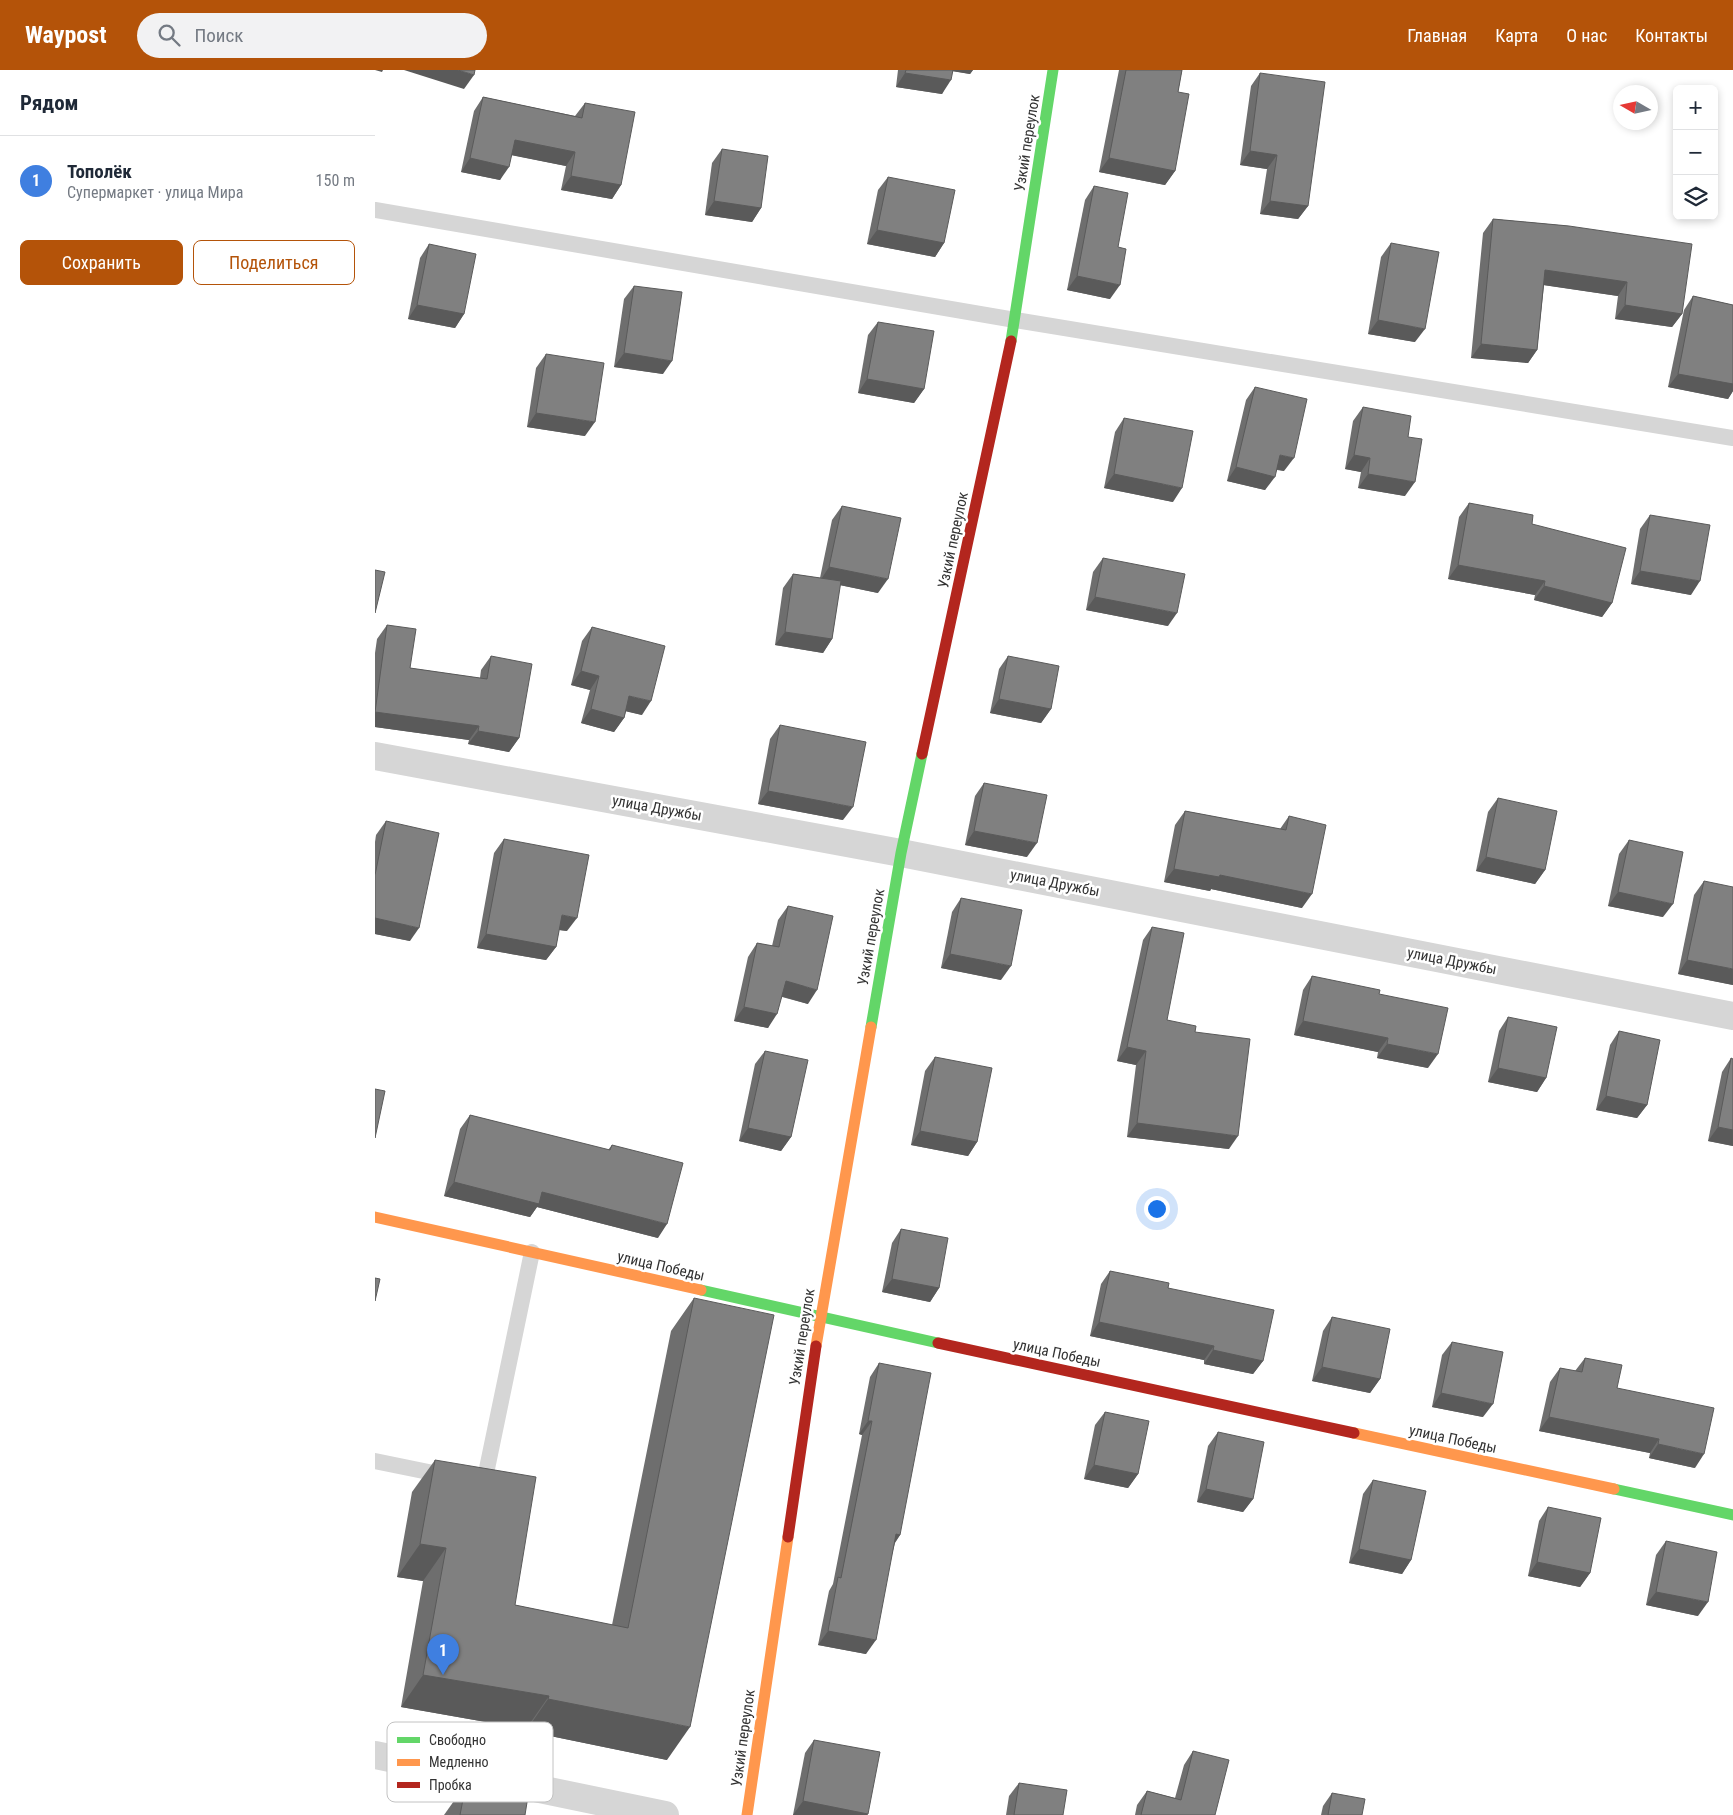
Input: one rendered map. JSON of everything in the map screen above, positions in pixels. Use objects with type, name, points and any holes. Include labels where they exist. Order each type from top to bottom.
[{"type":"street","name":"Узкий переулок","points":[[747,1815],[820,1317],[901,853],[1015,320],[1053,70]]},
{"type":"street","name":"улица Дружбы","points":[[375,756],[901,853],[1733,1016]]},
{"type":"street","name":"улица Победы","points":[[375,1217],[820,1317],[1733,1515]]},
{"type":"street","points":[[553,1792],[665,1815]]},
{"type":"lane","points":[[375,210],[1015,320],[1733,438]]},
{"type":"lane","points":[[375,1461],[484,1484],[532,1252]]},
{"type":"building","points":[[458,70],[475,70],[474,75]]},
{"type":"building","points":[[906,70],[953,70],[951,80],[905,73]]},
{"type":"building","points":[[1126,70],[1182,70],[1178,92],[1189,94],[1175,171],[1109,158]]},
{"type":"building","points":[[1260,73],[1325,82],[1308,206],[1270,201],[1277,155],[1250,151]]},
{"type":"building","points":[[483,97],[582,118],[585,103],[635,112],[621,185],[571,176],[575,152],[515,140],[509,167],[470,158]]},
{"type":"building","points":[[722,149],[768,156],[761,208],[714,201]]},
{"type":"building","points":[[888,177],[955,190],[944,243],[877,230]]},
{"type":"building","points":[[1094,186],[1128,193],[1118,247],[1126,249],[1120,285],[1077,276]]},
{"type":"building","points":[[1493,219],[1569,226],[1692,244],[1682,314],[1625,305],[1627,282],[1545,270],[1537,350],[1481,344]]},
{"type":"building","points":[[1391,243],[1439,252],[1425,329],[1378,320]]},
{"type":"building","points":[[429,244],[476,254],[464,314],[417,305]]},
{"type":"building","points":[[634,286],[682,292],[672,361],[624,353]]},
{"type":"building","points":[[1693,296],[1733,305],[1733,384],[1678,374]]},
{"type":"building","points":[[878,322],[934,331],[924,389],[867,379]]},
{"type":"building","points":[[546,354],[604,363],[595,422],[536,413]]},
{"type":"building","points":[[1255,387],[1307,399],[1294,458],[1280,455],[1275,477],[1236,467]]},
{"type":"building","points":[[1363,407],[1411,416],[1408,437],[1422,439],[1415,482],[1368,474],[1370,458],[1354,455]]},
{"type":"building","points":[[1124,418],[1193,431],[1182,488],[1114,474]]},
{"type":"building","points":[[1469,503],[1533,515],[1532,524],[1626,548],[1612,603],[1544,586],[1545,581],[1458,565]]},
{"type":"building","points":[[842,506],[901,518],[888,579],[829,567]]},
{"type":"building","points":[[1650,515],[1710,525],[1700,581],[1640,571]]},
{"type":"building","points":[[1103,558],[1185,574],[1177,613],[1095,597]]},
{"type":"building","points":[[375,570],[385,572],[375,613]]},
{"type":"building","points":[[793,574],[841,581],[832,639],[785,632]]},
{"type":"building","points":[[387,625],[416,629],[410,668],[487,679],[491,656],[532,664],[519,738],[478,731],[479,726],[375,712]]},
{"type":"building","points":[[592,627],[665,646],[651,701],[629,696],[624,718],[591,709],[599,676],[581,671]]},
{"type":"building","points":[[1008,656],[1059,666],[1051,709],[999,699]]},
{"type":"building","points":[[780,725],[866,742],[853,807],[768,791]]},
{"type":"building","points":[[984,783],[1047,795],[1037,843],[974,831]]},
{"type":"building","points":[[1498,798],[1557,811],[1545,870],[1486,857]]},
{"type":"building","points":[[1185,811],[1286,830],[1289,816],[1326,825],[1312,894],[1220,875],[1219,877],[1174,869]]},
{"type":"building","points":[[386,821],[439,833],[419,928],[375,918],[375,875]]},
{"type":"building","points":[[504,839],[589,855],[577,918],[562,915],[556,947],[486,934]]},
{"type":"building","points":[[1629,840],[1683,852],[1673,904],[1618,892]]},
{"type":"building","points":[[1704,881],[1733,887],[1733,969],[1687,960]]},
{"type":"building","points":[[961,898],[1022,910],[1011,966],[950,954]]},
{"type":"building","points":[[788,906],[833,916],[817,990],[786,981],[777,1014],[744,1007],[757,943],[779,947]]},
{"type":"building","points":[[1152,927],[1184,933],[1167,1020],[1196,1026],[1195,1032],[1250,1039],[1238,1136],[1137,1123],[1146,1051],[1127,1047]]},
{"type":"building","points":[[1312,976],[1380,990],[1379,994],[1448,1008],[1438,1054],[1387,1044],[1388,1038],[1303,1021]]},
{"type":"building","points":[[1508,1017],[1557,1027],[1546,1078],[1498,1068]]},
{"type":"building","points":[[1619,1031],[1660,1040],[1647,1105],[1606,1096]]},
{"type":"building","points":[[765,1051],[808,1060],[791,1137],[748,1128]]},
{"type":"building","points":[[935,1057],[992,1068],[977,1142],[920,1131]]},
{"type":"building","points":[[1731,1058],[1733,1059],[1733,1130],[1718,1127]]},
{"type":"building","points":[[375,1089],[385,1091],[375,1138]]},
{"type":"building","points":[[470,1115],[610,1150],[612,1145],[683,1163],[667,1224],[542,1192],[539,1204],[454,1182]]},
{"type":"building","points":[[901,1229],[948,1238],[939,1288],[892,1279]]},
{"type":"building","points":[[1110,1271],[1169,1283],[1168,1288],[1274,1310],[1263,1361],[1213,1350],[1214,1346],[1099,1322]]},
{"type":"building","points":[[375,1278],[380,1279],[375,1301]]},
{"type":"building","points":[[694,1298],[774,1315],[690,1727],[548,1699],[549,1696],[423,1675],[446,1548],[420,1544],[435,1460],[536,1477],[515,1605],[628,1628]]},
{"type":"building","points":[[1332,1317],[1390,1329],[1380,1379],[1322,1367]]},
{"type":"building","points":[[1452,1342],[1503,1352],[1493,1404],[1441,1393]]},
{"type":"building","points":[[1585,1358],[1622,1365],[1617,1388],[1714,1408],[1704,1454],[1658,1444],[1659,1439],[1549,1417],[1560,1368],[1582,1372]]},
{"type":"building","points":[[879,1363],[931,1373],[900,1535],[896,1534],[876,1640],[828,1631],[838,1577],[841,1578],[872,1421],[868,1421]]},
{"type":"building","points":[[1105,1412],[1149,1421],[1138,1474],[1094,1465]]},
{"type":"building","points":[[1218,1432],[1264,1442],[1253,1499],[1206,1489]]},
{"type":"building","points":[[1373,1480],[1426,1491],[1411,1560],[1359,1549]]},
{"type":"building","points":[[1548,1507],[1601,1518],[1590,1573],[1537,1562]]},
{"type":"building","points":[[1666,1541],[1717,1552],[1708,1602],[1656,1592]]},
{"type":"building","points":[[814,1740],[880,1752],[868,1814],[803,1801]]},
{"type":"building","points":[[1193,1751],[1229,1760],[1215,1815],[1141,1815],[1147,1791],[1181,1800]]},
{"type":"building","points":[[1019,1783],[1067,1790],[1063,1815],[1014,1815]]},
{"type":"building","points":[[1332,1793],[1365,1799],[1362,1815],[1328,1815]]},
{"type":"building","points":[[463,1802],[527,1802],[525,1815],[460,1815]]},
{"type":"traffic: fast","points":[[1011,341],[1053,70]]},
{"type":"traffic: fast","points":[[871,1027],[901,853],[922,754]]},
{"type":"traffic: fast","points":[[701,1290],[938,1343]]},
{"type":"traffic: fast","points":[[1614,1489],[1733,1515]]},
{"type":"traffic: slow","points":[[816,1346],[871,1027]]},
{"type":"traffic: slow","points":[[375,1217],[701,1290]]},
{"type":"traffic: slow","points":[[1354,1433],[1614,1489]]},
{"type":"traffic: slow","points":[[747,1815],[788,1537]]},
{"type":"traffic: jam","points":[[922,754],[1011,341]]},
{"type":"traffic: jam","points":[[938,1343],[1354,1433]]},
{"type":"traffic: jam","points":[[788,1537],[816,1346]]},
{"type":"place","name":"Тополёк","points":[[443,1675]]}]
